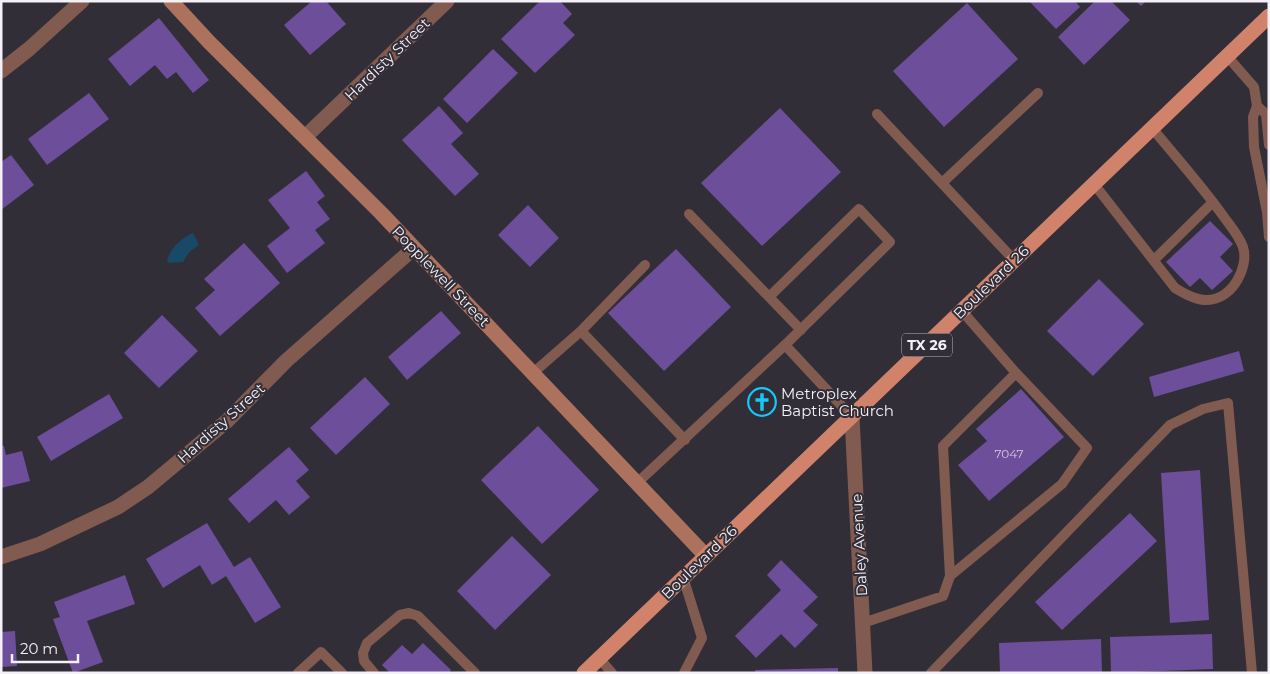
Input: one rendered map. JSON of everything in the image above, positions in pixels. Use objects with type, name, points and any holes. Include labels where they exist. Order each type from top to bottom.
[{"type":"main road","name":"Boulevard 26","points":[[584,673],[1269,16]]},
{"type":"street","points":[[1,71],[29,49],[82,1]]},
{"type":"street","name":"Popplewell Street","points":[[171,1],[209,42],[381,213],[706,556]]},
{"type":"street","name":"Hardisty Street","points":[[305,137],[447,1]]},
{"type":"street","name":"Hardisty Street","points":[[1,557],[40,544],[118,507],[148,487],[227,421],[286,361],[414,248]]},
{"type":"street","name":"Daley Avenue","points":[[852,416],[865,673]]},
{"type":"lane","points":[[1227,56],[1254,86],[1257,106],[1253,117],[1254,147],[1267,212],[1269,237]]},
{"type":"lane","points":[[942,183],[1038,93]]},
{"type":"lane","points":[[1257,106],[1266,114],[1269,145]]},
{"type":"lane","points":[[877,114],[1014,260]]},
{"type":"lane","points":[[1094,184],[1175,288],[1198,300],[1222,296],[1232,289],[1242,269],[1244,252],[1242,245],[1213,202],[1152,128]]},
{"type":"lane","points":[[1154,260],[1213,202]]},
{"type":"lane","points":[[637,483],[801,330],[890,242],[859,209],[769,298]]},
{"type":"lane","points":[[689,214],[801,330]]},
{"type":"lane","points":[[533,373],[581,331],[646,265]]},
{"type":"lane","points":[[950,576],[1062,484],[1087,448],[1016,373],[962,311]]},
{"type":"lane","points":[[581,331],[685,440]]},
{"type":"lane","points":[[785,345],[852,416]]},
{"type":"lane","points":[[863,623],[943,596],[950,576],[943,446],[1016,373]]},
{"type":"lane","points":[[931,673],[1170,426],[1204,410],[1228,403],[1252,673]]},
{"type":"lane","points":[[683,578],[702,638],[684,673]]},
{"type":"lane","points":[[374,673],[364,660],[363,653],[366,643],[400,615],[409,613],[418,616],[475,673]]},
{"type":"lane","points":[[298,673],[321,652],[342,673]]},
{"type":"lane","points":[[599,658],[612,673]]},
{"type":"water","points":[[193,233],[199,245],[189,252],[183,262],[167,262],[170,253],[176,245]]},
{"type":"building","points":[[312,1],[326,1],[346,24],[310,55],[284,25]]},
{"type":"building","points":[[540,1],[560,1],[572,14],[563,23],[575,35],[535,73],[501,39]]},
{"type":"building","points":[[1029,1],[1075,1],[1080,7],[1056,29]]},
{"type":"building","points":[[1095,1],[1111,1],[1130,20],[1084,65],[1058,37]]},
{"type":"building","points":[[1136,1],[1146,1],[1141,6]]},
{"type":"building","points":[[967,3],[1018,59],[944,127],[893,71]]},
{"type":"building","points":[[159,18],[209,80],[193,93],[176,72],[167,79],[155,65],[130,86],[108,59]]},
{"type":"building","points":[[493,49],[518,73],[467,123],[443,99]]},
{"type":"building","points":[[89,93],[109,119],[47,165],[28,139]]},
{"type":"building","points":[[439,106],[463,133],[451,144],[479,174],[455,196],[402,140]]},
{"type":"building","points":[[780,108],[841,172],[762,246],[701,183]]},
{"type":"building","points":[[11,155],[34,185],[1,210],[1,162]]},
{"type":"building","points":[[306,171],[325,196],[317,202],[330,219],[315,230],[325,243],[287,273],[267,246],[290,228],[268,200]]},
{"type":"building","points":[[528,205],[559,238],[530,267],[498,235]]},
{"type":"building","points":[[1210,221],[1233,244],[1220,257],[1233,271],[1212,290],[1200,278],[1190,287],[1166,262]]},
{"type":"building","points":[[244,243],[280,283],[220,336],[195,308],[215,290],[204,279]]},
{"type":"building","points":[[676,249],[731,307],[664,371],[608,313]]},
{"type":"building","points":[[1099,279],[1144,324],[1093,376],[1047,331]]},
{"type":"building","points":[[441,311],[461,333],[407,380],[388,357]]},
{"type":"building","points":[[162,315],[198,351],[159,388],[124,353]]},
{"type":"building","points":[[1239,351],[1244,371],[1154,397],[1149,377]]},
{"type":"building","points":[[365,377],[390,404],[336,455],[310,428]]},
{"type":"building","points":[[1021,389],[1064,437],[989,501],[958,465],[987,441],[976,429]]},
{"type":"building","points":[[109,394],[123,418],[51,461],[37,437]]},
{"type":"building","points":[[538,426],[599,490],[542,544],[481,480]]},
{"type":"building","points":[[1,446],[4,446],[6,455],[22,451],[30,481],[1,488]]},
{"type":"building","points":[[289,447],[309,470],[296,481],[310,497],[289,515],[276,500],[249,523],[228,499]]},
{"type":"building","points":[[1200,470],[1209,620],[1170,623],[1161,473]]},
{"type":"building","points":[[1130,513],[1157,541],[1062,630],[1035,602]]},
{"type":"building","points":[[207,523],[234,567],[250,557],[281,607],[255,623],[226,576],[212,585],[200,565],[163,588],[146,559]]},
{"type":"building","points":[[512,536],[551,575],[495,630],[457,591]]},
{"type":"building","points":[[781,560],[818,597],[803,611],[818,625],[795,648],[781,634],[756,658],[735,636],[781,590],[767,575]]},
{"type":"building","points":[[125,575],[135,604],[87,621],[103,662],[73,673],[53,619],[60,617],[54,602]]},
{"type":"building","points":[[15,631],[17,666],[1,667],[1,632]]},
{"type":"building","points":[[1212,634],[1213,669],[1111,673],[1110,637]]},
{"type":"building","points":[[1101,639],[1102,673],[1000,673],[999,643]]},
{"type":"building","points":[[423,643],[451,670],[449,673],[390,673],[382,665],[402,645],[412,654]]},
{"type":"building","points":[[838,668],[838,673],[756,673],[755,670]]},
{"type":"place","name":"Metroplex Baptist Church","points":[[762,402]]}]
